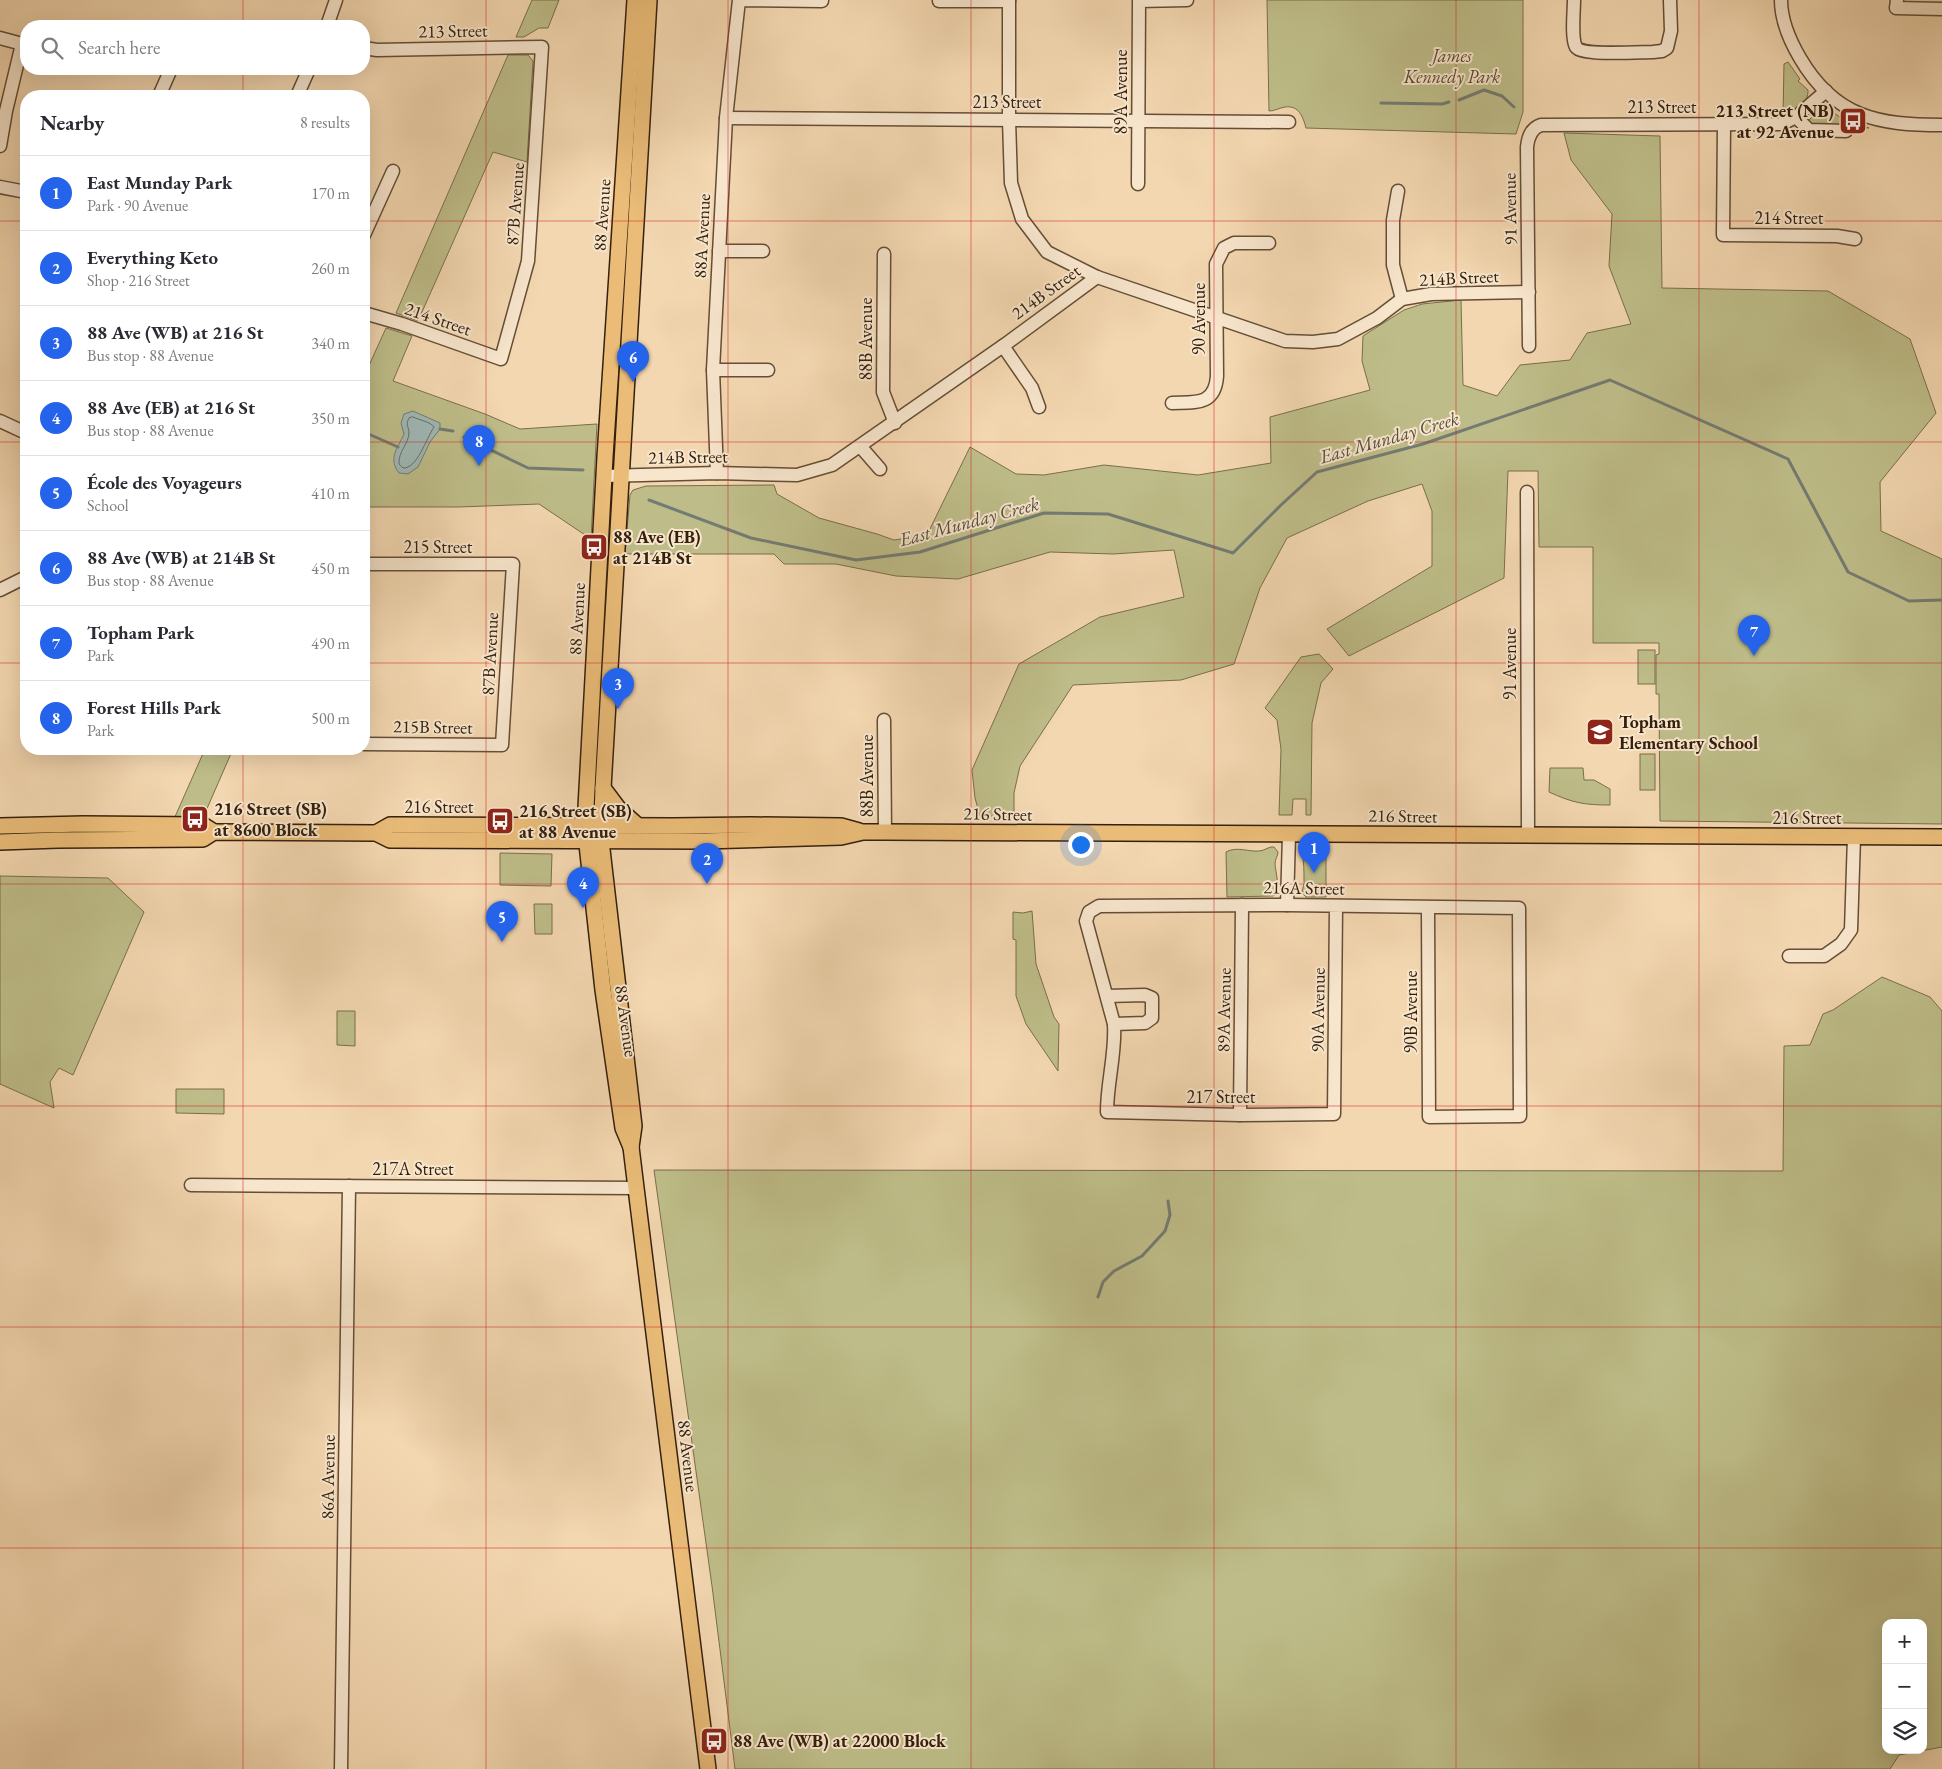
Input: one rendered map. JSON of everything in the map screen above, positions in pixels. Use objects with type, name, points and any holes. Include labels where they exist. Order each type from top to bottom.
[{"type":"main road","name":"88 Avenue","points":[[631,1147],[623,1128],[602,990],[585,834],[604,476],[635,0]]},
{"type":"main road","name":"88 Avenue","points":[[649,0],[602,788],[601,834],[634,1126],[631,1147],[708,1769]]},
{"type":"main road","points":[[602,788],[618,808],[638,826]]},
{"type":"main road","name":"216 Street","points":[[0,826],[83,824],[204,825],[214,832]]},
{"type":"main road","name":"216 Street","points":[[0,842],[203,839],[214,832],[376,833],[390,825],[601,834],[705,841],[841,837],[863,832],[1942,837]]},
{"type":"main road","name":"216 Street","points":[[601,834],[638,826],[759,825],[841,826],[863,832]]},
{"type":"street","points":[[329,20],[336,0]]},
{"type":"street","points":[[738,0],[822,1]]},
{"type":"street","name":"88A Avenue","points":[[717,473],[713,370],[726,118],[738,0]]},
{"type":"street","name":"89A Avenue","points":[[1138,184],[1139,1],[1187,0]]},
{"type":"street","points":[[1574,0],[1574,40],[1576,47],[1579,50],[1592,52],[1653,52],[1662,51],[1667,48],[1671,31],[1670,0]]},
{"type":"street","points":[[1781,0],[1784,21],[1790,38],[1806,68],[1826,91],[1841,104],[1875,119],[1890,123],[1942,125]]},
{"type":"street","points":[[939,1],[1009,1],[1011,183],[1022,220],[1047,252],[1097,277]]},
{"type":"street","points":[[1897,4],[1942,9]]},
{"type":"street","points":[[0,38],[20,43]]},
{"type":"street","name":"213 Street","points":[[370,49],[542,47]]},
{"type":"street","name":"87B Avenue","points":[[500,359],[528,261],[542,47]]},
{"type":"street","points":[[0,146],[6,111],[20,59]]},
{"type":"street","points":[[162,90],[169,75]]},
{"type":"street","points":[[300,90],[306,75]]},
{"type":"street","name":"213 Street","points":[[1530,133],[1533,128],[1542,125],[1782,124],[1796,117],[1826,91]]},
{"type":"street","points":[[1796,117],[1809,130],[1846,131]]},
{"type":"street","name":"213 Street","points":[[726,118],[1289,122]]},
{"type":"street","name":"214 Street","points":[[1724,125],[1723,235],[1837,236],[1855,239]]},
{"type":"street","name":"91 Avenue","points":[[1529,346],[1527,147],[1530,133]]},
{"type":"street","points":[[370,222],[393,171]]},
{"type":"street","points":[[0,187],[20,191]]},
{"type":"street","points":[[1398,190],[1393,220],[1393,265],[1402,299]]},
{"type":"street","name":"90 Avenue","points":[[1172,403],[1198,402],[1209,398],[1217,382],[1216,264],[1224,248],[1234,243],[1269,243]]},
{"type":"street","points":[[719,251],[763,251]]},
{"type":"street","name":"88B Avenue","points":[[884,254],[883,392],[895,422]]},
{"type":"street","name":"214B Street","points":[[604,476],[717,473],[797,476],[832,465],[1003,346],[1097,277],[1285,341],[1313,342],[1338,338],[1377,318],[1402,299],[1431,294],[1529,292]]},
{"type":"street","name":"214 Street","points":[[370,315],[402,324],[500,359]]},
{"type":"street","points":[[1003,346],[1032,388],[1039,407]]},
{"type":"street","points":[[713,370],[768,370]]},
{"type":"street","points":[[0,421],[20,430]]},
{"type":"street","points":[[860,446],[880,470]]},
{"type":"street","name":"91 Avenue","points":[[1527,492],[1528,836]]},
{"type":"street","name":"215 Street","points":[[370,564],[513,564]]},
{"type":"street","name":"87B Avenue","points":[[502,745],[513,564]]},
{"type":"street","points":[[0,590],[20,580]]},
{"type":"street","name":"88B Avenue","points":[[884,720],[885,832]]},
{"type":"street","name":"215B Street","points":[[370,744],[502,745]]},
{"type":"street","points":[[1287,905],[1289,835]]},
{"type":"street","points":[[1789,956],[1824,956],[1841,944],[1852,930],[1854,838]]},
{"type":"street","name":"89A Avenue","points":[[1240,1115],[1242,905]]},
{"type":"street","name":"216A Street","points":[[1107,996],[1086,921],[1089,912],[1099,906],[1287,905],[1519,908],[1520,1116]]},
{"type":"street","name":"90A Avenue","points":[[1334,1114],[1336,906]]},
{"type":"street","name":"90B Avenue","points":[[1428,908],[1430,1116],[1520,1116]]},
{"type":"street","points":[[1145,994],[1152,998],[1152,1018],[1145,1022],[1114,1024],[1107,996],[1145,994]]},
{"type":"street","name":"217 Street","points":[[1114,1024],[1115,1036],[1107,1112],[1240,1115],[1334,1114]]},
{"type":"street","name":"217A Street","points":[[191,1185],[636,1188]]},
{"type":"street","name":"86A Avenue","points":[[341,1769],[349,1186]]},
{"type":"green space","points":[[532,0],[559,0],[548,28],[539,28],[524,37],[516,37]]},
{"type":"green space","name":"James Kennedy Park","points":[[1267,0],[1523,0],[1523,112],[1516,134],[1306,128],[1302,116],[1294,108],[1285,107],[1269,111]]},
{"type":"green space","points":[[508,55],[528,55],[533,61],[527,162],[493,152],[418,321],[396,313]]},
{"type":"green space","points":[[1788,62],[1800,79],[1798,81],[1808,90],[1808,95],[1800,107],[1783,116],[1784,64]]},
{"type":"green space","points":[[1826,108],[1848,122],[1849,120],[1869,128],[1815,126],[1808,121],[1817,112]]},
{"type":"green space","points":[[1564,133],[1660,136],[1662,288],[1828,291],[1910,339],[1936,413],[1880,482],[1881,531],[1942,559],[1942,824],[1660,821],[1659,694],[1656,694],[1656,655],[1659,654],[1659,643],[1593,643],[1593,547],[1539,547],[1538,471],[1508,471],[1504,578],[1349,656],[1327,629],[1432,566],[1432,511],[1422,484],[1368,501],[1287,538],[1260,588],[1234,664],[1181,680],[1073,685],[1020,766],[1014,793],[1014,816],[980,816],[975,798],[972,770],[1019,664],[1100,617],[1184,597],[1174,550],[1113,554],[1050,552],[958,579],[896,576],[836,564],[784,564],[774,554],[625,554],[630,495],[633,490],[646,486],[774,485],[777,494],[819,518],[894,540],[927,535],[970,447],[1016,474],[1044,475],[1104,465],[1198,475],[1271,463],[1270,417],[1370,390],[1362,361],[1363,336],[1404,310],[1422,304],[1461,300],[1463,385],[1497,396],[1520,365],[1570,360],[1587,333],[1631,324],[1609,266],[1612,214],[1571,160]]},
{"type":"green space","points":[[386,328],[412,336],[393,381],[485,414],[520,429],[597,424],[591,539],[539,504],[459,507],[370,507],[370,363]]},
{"type":"green space","points":[[1638,650],[1655,650],[1655,684],[1638,684]]},
{"type":"green space","points":[[1319,654],[1333,669],[1321,683],[1312,723],[1311,815],[1306,815],[1306,799],[1293,799],[1292,815],[1279,815],[1281,749],[1277,720],[1265,708],[1301,657]]},
{"type":"green space","points":[[1640,754],[1655,754],[1655,790],[1640,790]]},
{"type":"green space","points":[[202,755],[230,755],[202,820],[174,819]]},
{"type":"green space","points":[[1550,768],[1583,768],[1584,780],[1594,780],[1610,789],[1610,805],[1579,803],[1549,792]]},
{"type":"green space","points":[[1274,847],[1278,852],[1275,861],[1278,883],[1277,894],[1273,896],[1227,897],[1226,852],[1238,849],[1260,851]]},
{"type":"green space","points":[[1309,848],[1326,852],[1326,897],[1306,897],[1302,893],[1304,863],[1302,853]]},
{"type":"green space","points":[[500,853],[552,854],[551,886],[500,885]]},
{"type":"green space","points":[[0,876],[108,878],[144,912],[73,1075],[59,1068],[50,1082],[54,1108],[0,1084]]},
{"type":"green space","points":[[534,904],[552,904],[552,934],[535,934]]},
{"type":"green space","points":[[1032,911],[1036,964],[1054,1017],[1059,1024],[1058,1071],[1026,1024],[1016,996],[1016,940],[1013,939],[1013,912],[1023,913]]},
{"type":"green space","points":[[1882,977],[1930,997],[1942,1011],[1942,1747],[1927,1750],[1927,1619],[1882,1619],[1882,1754],[1904,1754],[1899,1755],[1890,1769],[735,1769],[712,1586],[654,1170],[1783,1171],[1784,1046],[1810,1045],[1823,1014],[1833,1010]]},
{"type":"green space","points":[[337,1011],[355,1011],[355,1046],[337,1045]]},
{"type":"green space","points":[[176,1089],[224,1089],[224,1114],[176,1113]]},
{"type":"water","points":[[413,411],[440,423],[440,429],[430,442],[418,467],[408,474],[399,473],[394,463],[394,458],[396,449],[404,434],[401,423],[404,414]]},
{"type":"waterway","points":[[1459,100],[1484,90],[1502,96],[1514,107]]},
{"type":"waterway","points":[[1381,103],[1442,104],[1449,102]]},
{"type":"waterway","name":"East Munday Creek","points":[[649,500],[751,538],[856,560],[920,552],[1044,513],[1108,514],[1233,553],[1317,472],[1423,444],[1610,380],[1788,459],[1848,572],[1909,601],[1942,600]]},
{"type":"waterway","points":[[440,429],[453,431]]},
{"type":"waterway","points":[[370,435],[398,447]]},
{"type":"waterway","points":[[464,437],[528,468],[583,470]]},
{"type":"waterway","points":[[1098,1297],[1103,1282],[1114,1271],[1142,1256],[1165,1231],[1170,1215],[1168,1201]]},
{"type":"place","name":"213 Street (NB) at 92 Avenue","points":[[1853,121]]},
{"type":"place","name":"88 Ave (WB) at 214B St","points":[[633,382]]},
{"type":"place","name":"Forest Hills Park","points":[[479,466]]},
{"type":"place","name":"88 Ave (EB) at 214B St","points":[[594,547]]},
{"type":"place","name":"Topham Park","points":[[1754,656]]},
{"type":"place","name":"88 Ave (WB) at 216 St","points":[[618,709]]},
{"type":"place","name":"Topham Elementary School","points":[[1600,732]]},
{"type":"place","name":"216 Street (SB) at 8600 Block","points":[[195,819]]},
{"type":"place","name":"216 Street (SB) at 88 Avenue","points":[[500,821]]},
{"type":"place","name":"East Munday Park","points":[[1314,873]]},
{"type":"place","name":"Everything Keto","points":[[707,884]]},
{"type":"place","name":"88 Ave (EB) at 216 St","points":[[583,908]]},
{"type":"place","name":"École des Voyageurs","points":[[502,942]]},
{"type":"place","name":"88 Ave (WB) at 22000 Block","points":[[714,1741]]}]
